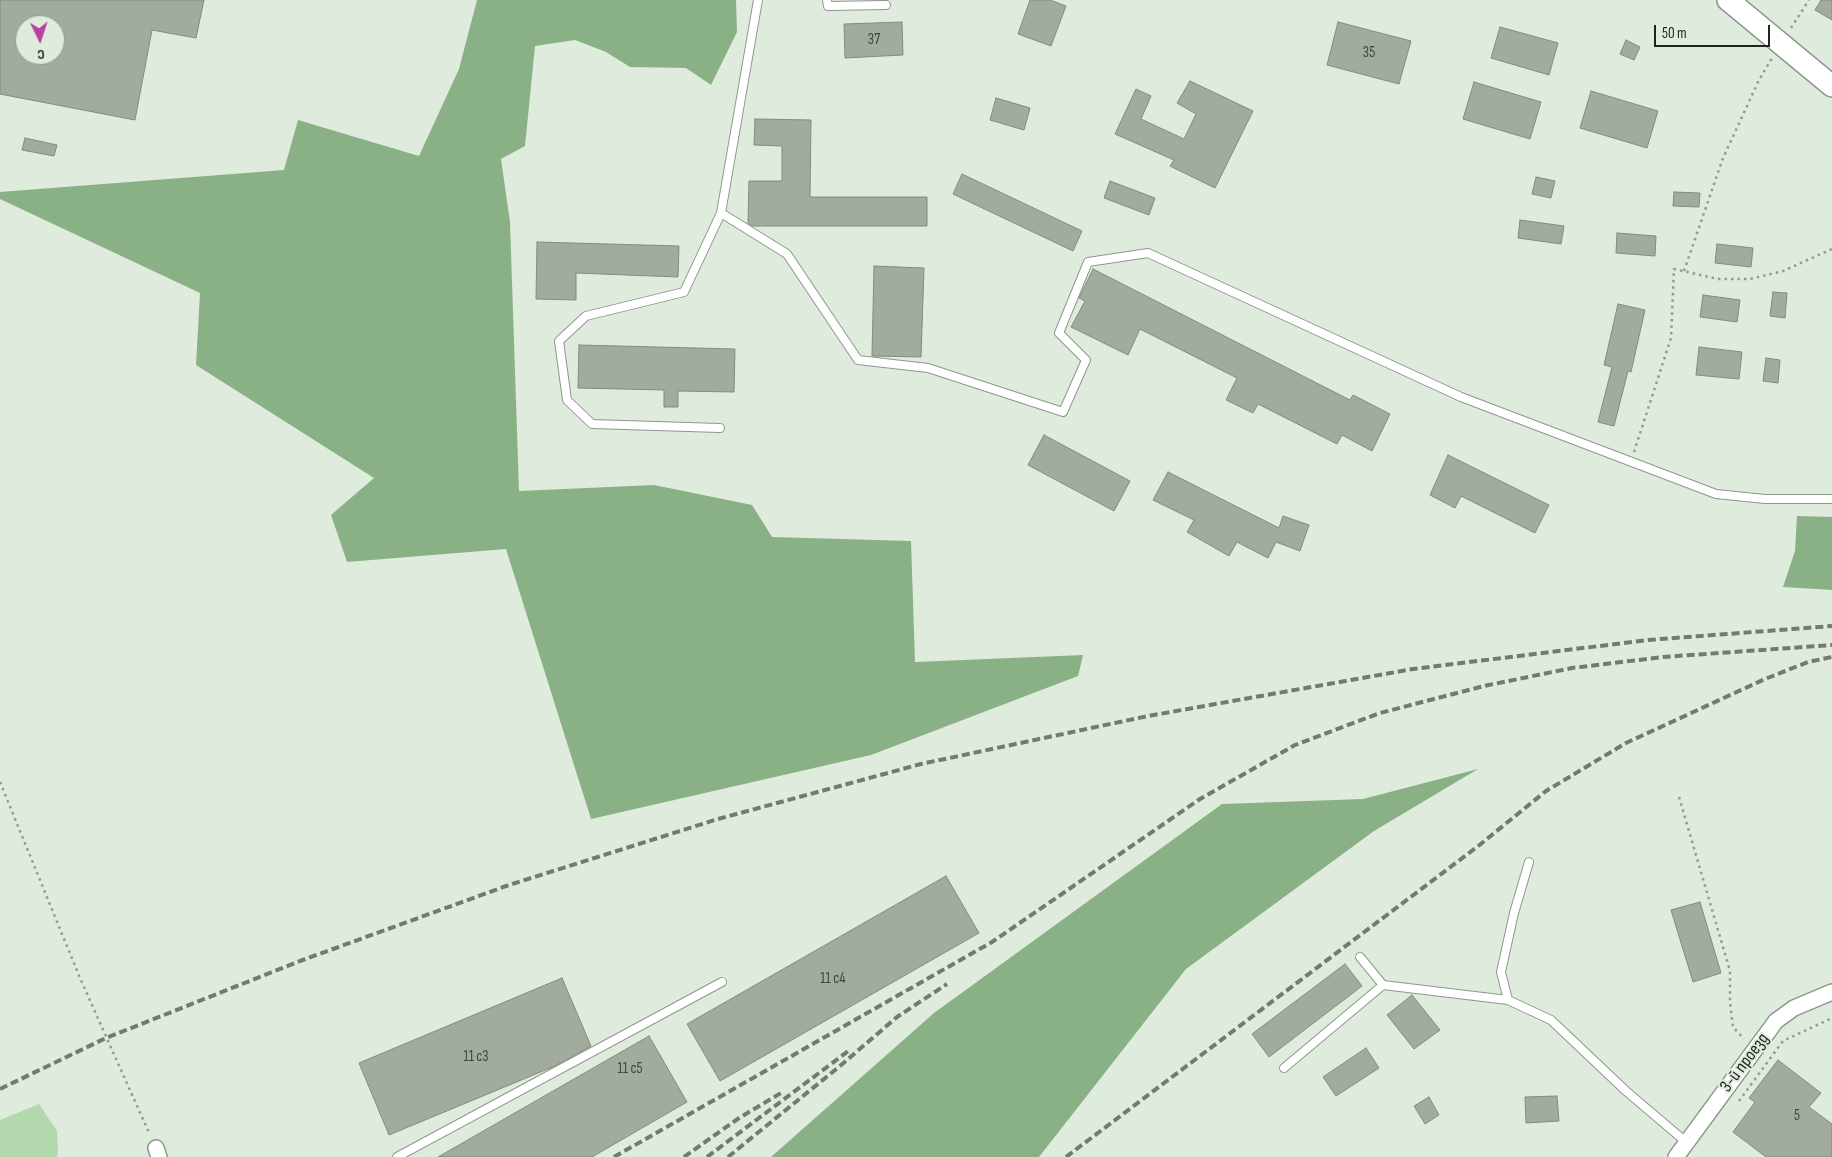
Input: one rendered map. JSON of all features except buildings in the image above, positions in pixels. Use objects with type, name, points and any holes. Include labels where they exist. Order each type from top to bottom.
[{"type":"street","points":[[1728,0],[1832,86]]},
{"type":"street","name":"3-й проезд","points":[[1676,1157],[1776,1021],[1794,1008],[1832,992]]},
{"type":"lane","points":[[720,428],[592,424],[568,400],[559,341],[586,316],[684,292],[721,213],[758,0]]},
{"type":"lane","points":[[827,0],[828,6],[886,5]]},
{"type":"lane","points":[[721,213],[786,254],[858,360],[928,368],[1063,412],[1086,360],[1059,333],[1088,262],[1148,253],[1461,397],[1716,494],[1765,499],[1832,498]]},
{"type":"lane","points":[[1508,1000],[1501,972],[1528,862]]},
{"type":"lane","points":[[1360,957],[1383,984],[1508,1000],[1551,1020],[1626,1091],[1686,1142]]},
{"type":"lane","points":[[397,1157],[722,982]]},
{"type":"lane","points":[[1284,1068],[1383,984]]},
{"type":"path","points":[[1684,271],[1723,158],[1759,80],[1809,0]]},
{"type":"path","points":[[1631,462],[1671,338],[1674,269],[1718,279],[1750,280],[1783,271],[1832,249]]},
{"type":"path","points":[[0,782],[106,1038],[157,1152]]},
{"type":"path","points":[[1679,797],[1730,971],[1730,1002],[1733,1027],[1754,1050]]},
{"type":"path","points":[[1739,1100],[1784,1041],[1832,1018]]},
{"type":"green space","points":[[477,0],[736,0],[737,32],[711,85],[686,68],[630,67],[606,52],[575,40],[535,46],[525,146],[501,159],[510,222],[519,491],[654,485],[752,505],[772,537],[911,541],[915,662],[1083,655],[1078,676],[871,755],[591,819],[506,549],[347,562],[331,515],[374,478],[196,365],[200,293],[0,199],[0,192],[284,170],[298,120],[419,156],[459,69]]},
{"type":"green space","points":[[1797,516],[1832,517],[1832,590],[1783,587],[1795,551]]},
{"type":"green space","points":[[1478,769],[1374,831],[1186,969],[1039,1157],[771,1157],[934,1013],[1222,804],[1363,799]]},
{"type":"green space","points":[[39,1104],[57,1131],[57,1157],[0,1157],[0,1120]]},
{"type":"railway","points":[[0,1089],[106,1038],[300,961],[509,885],[718,819],[921,764],[1148,716],[1413,669],[1648,640],[1832,626]]},
{"type":"railway","points":[[614,1157],[992,942],[1200,799],[1295,745],[1380,713],[1484,686],[1572,668],[1663,657],[1832,645]]},
{"type":"railway","points":[[1066,1157],[1477,847],[1546,791],[1626,743],[1765,679],[1808,662],[1832,657]]},
{"type":"railway","points":[[728,1157],[897,1017],[947,984]]},
{"type":"railway","points":[[707,1157],[851,1049]]},
{"type":"railway","points":[[684,1157],[739,1118],[781,1093]]}]
